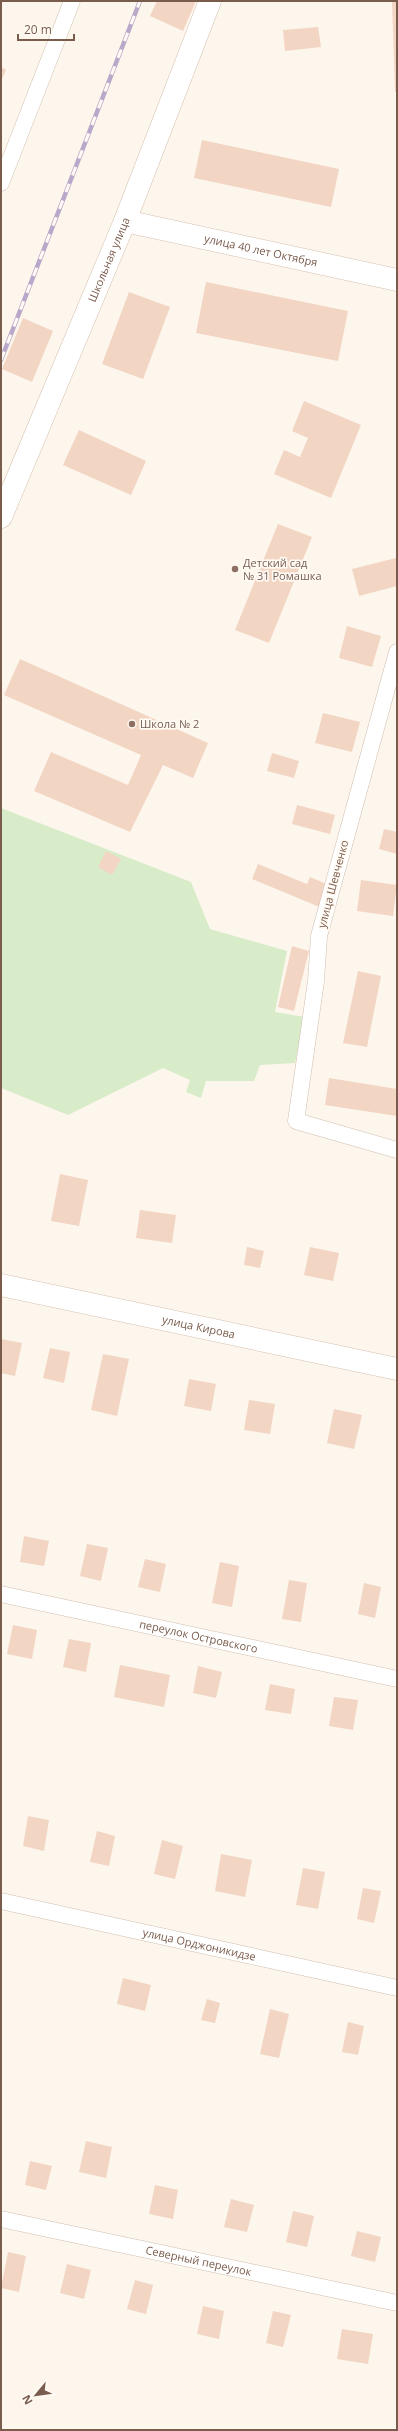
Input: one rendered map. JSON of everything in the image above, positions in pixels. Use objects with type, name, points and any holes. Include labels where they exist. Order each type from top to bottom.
[{"type":"main road","name":"Школьная улица","points":[[1,517],[125,221],[210,1]]},
{"type":"main road","name":"улица 40 лет Октября","points":[[125,221],[397,280]]},
{"type":"main road","name":"улица Кирова","points":[[1,1285],[397,1368]]},
{"type":"street","points":[[1,184],[72,1]]},
{"type":"street","name":"улица Шевченко","points":[[397,652],[319,936],[316,981],[296,1121],[397,1150]]},
{"type":"street","name":"переулок Островского","points":[[1,1594],[397,1679]]},
{"type":"street","name":"улица Орджоникидзе","points":[[1,1901],[397,1988]]},
{"type":"street","name":"Северный переулок","points":[[1,2219],[397,2303]]},
{"type":"green space","points":[[1,808],[191,882],[210,929],[287,951],[275,1012],[305,1017],[295,1063],[260,1065],[254,1081],[206,1081],[201,1098],[186,1092],[190,1080],[163,1068],[68,1115],[1,1088]]},
{"type":"building","points":[[157,1],[196,1],[183,31],[150,16]]},
{"type":"building","points":[[392,1],[397,1],[397,92],[395,92]]},
{"type":"building","points":[[318,27],[321,47],[285,51],[283,30]]},
{"type":"building","points":[[1,67],[6,70],[1,81]]},
{"type":"building","points":[[202,140],[339,169],[331,207],[194,178]]},
{"type":"building","points":[[206,282],[348,311],[338,361],[196,333]]},
{"type":"building","points":[[129,292],[170,307],[143,379],[102,364]]},
{"type":"building","points":[[23,318],[53,331],[32,382],[2,369]]},
{"type":"building","points":[[304,401],[361,425],[331,498],[274,474],[284,450],[300,457],[308,438],[292,431]]},
{"type":"building","points":[[79,430],[146,461],[131,495],[63,465]]},
{"type":"building","points":[[278,524],[312,537],[269,643],[235,630]]},
{"type":"building","points":[[396,558],[397,586],[359,596],[352,569]]},
{"type":"building","points":[[347,626],[381,636],[372,667],[339,658]]},
{"type":"building","points":[[20,659],[208,743],[193,778],[163,765],[130,832],[34,791],[51,752],[128,785],[141,755],[4,695]]},
{"type":"building","points":[[323,713],[360,722],[352,752],[315,743]]},
{"type":"building","points":[[272,753],[299,761],[294,778],[267,771]]},
{"type":"building","points":[[297,805],[335,815],[330,834],[292,824]]},
{"type":"building","points":[[384,829],[397,832],[397,854],[379,849]]},
{"type":"building","points":[[106,851],[121,859],[112,875],[98,867]]},
{"type":"building","points":[[258,864],[307,884],[310,877],[331,886],[322,908],[252,879]]},
{"type":"building","points":[[361,880],[397,885],[393,916],[357,911]]},
{"type":"building","points":[[292,946],[309,951],[294,1011],[278,1007]]},
{"type":"building","points":[[358,971],[381,976],[367,1047],[343,1043]]},
{"type":"building","points":[[329,1078],[397,1089],[397,1116],[325,1105]]},
{"type":"building","points":[[60,1174],[88,1180],[79,1226],[51,1221]]},
{"type":"building","points":[[140,1210],[176,1215],[172,1243],[136,1238]]},
{"type":"building","points":[[247,1247],[264,1251],[260,1268],[244,1265]]},
{"type":"building","points":[[310,1247],[339,1253],[333,1281],[304,1275]]},
{"type":"building","points":[[1,1339],[22,1343],[15,1376],[1,1373]]},
{"type":"building","points":[[50,1348],[70,1352],[64,1383],[43,1378]]},
{"type":"building","points":[[103,1354],[129,1359],[117,1416],[91,1410]]},
{"type":"building","points":[[189,1379],[216,1384],[211,1411],[184,1406]]},
{"type":"building","points":[[249,1400],[275,1404],[270,1434],[244,1430]]},
{"type":"building","points":[[334,1409],[362,1415],[354,1449],[327,1443]]},
{"type":"building","points":[[24,1536],[49,1541],[44,1566],[20,1562]]},
{"type":"building","points":[[87,1544],[108,1548],[101,1581],[80,1576]]},
{"type":"building","points":[[145,1559],[166,1564],[160,1592],[138,1587]]},
{"type":"building","points":[[220,1562],[239,1566],[232,1607],[212,1603]]},
{"type":"building","points":[[289,1580],[307,1583],[301,1622],[282,1619]]},
{"type":"building","points":[[364,1583],[381,1587],[375,1618],[358,1614]]},
{"type":"building","points":[[13,1625],[37,1630],[32,1659],[7,1654]]},
{"type":"building","points":[[69,1639],[91,1643],[86,1672],[63,1667]]},
{"type":"building","points":[[120,1665],[170,1675],[164,1707],[114,1697]]},
{"type":"building","points":[[198,1666],[222,1672],[216,1698],[193,1693]]},
{"type":"building","points":[[270,1684],[295,1689],[291,1714],[265,1710]]},
{"type":"building","points":[[334,1697],[358,1700],[353,1730],[329,1726]]},
{"type":"building","points":[[28,1816],[49,1820],[44,1851],[23,1846]]},
{"type":"building","points":[[97,1831],[115,1836],[109,1866],[90,1862]]},
{"type":"building","points":[[162,1840],[183,1846],[175,1879],[154,1874]]},
{"type":"building","points":[[221,1854],[252,1860],[245,1897],[215,1891]]},
{"type":"building","points":[[303,1868],[325,1872],[318,1909],[296,1905]]},
{"type":"building","points":[[363,1888],[381,1891],[374,1923],[357,1919]]},
{"type":"building","points":[[123,1978],[151,1985],[145,2011],[117,2004]]},
{"type":"building","points":[[207,1999],[220,2003],[215,2023],[201,2020]]},
{"type":"building","points":[[270,2009],[289,2014],[279,2058],[260,2054]]},
{"type":"building","points":[[348,2022],[364,2026],[358,2055],[342,2052]]},
{"type":"building","points":[[86,2141],[112,2147],[106,2178],[79,2172]]},
{"type":"building","points":[[30,2161],[52,2166],[46,2190],[25,2185]]},
{"type":"building","points":[[155,2185],[178,2190],[173,2219],[149,2214]]},
{"type":"building","points":[[231,2199],[254,2205],[247,2232],[224,2227]]},
{"type":"building","points":[[293,2211],[314,2216],[307,2247],[286,2242]]},
{"type":"building","points":[[357,2231],[381,2237],[375,2262],[351,2256]]},
{"type":"building","points":[[8,2252],[26,2256],[19,2292],[1,2288]]},
{"type":"building","points":[[67,2264],[91,2270],[84,2299],[60,2293]]},
{"type":"building","points":[[135,2280],[153,2285],[146,2314],[127,2309]]},
{"type":"building","points":[[203,2306],[224,2311],[219,2339],[197,2334]]},
{"type":"building","points":[[273,2311],[291,2315],[283,2347],[266,2343]]},
{"type":"building","points":[[342,2329],[373,2334],[368,2364],[337,2359]]},
{"type":"railway","points":[[1,360],[140,1]]},
{"type":"place","name":"Детский сад № 31 Ромашка","points":[[235,569]]},
{"type":"place","name":"Школа № 2","points":[[132,724]]}]
